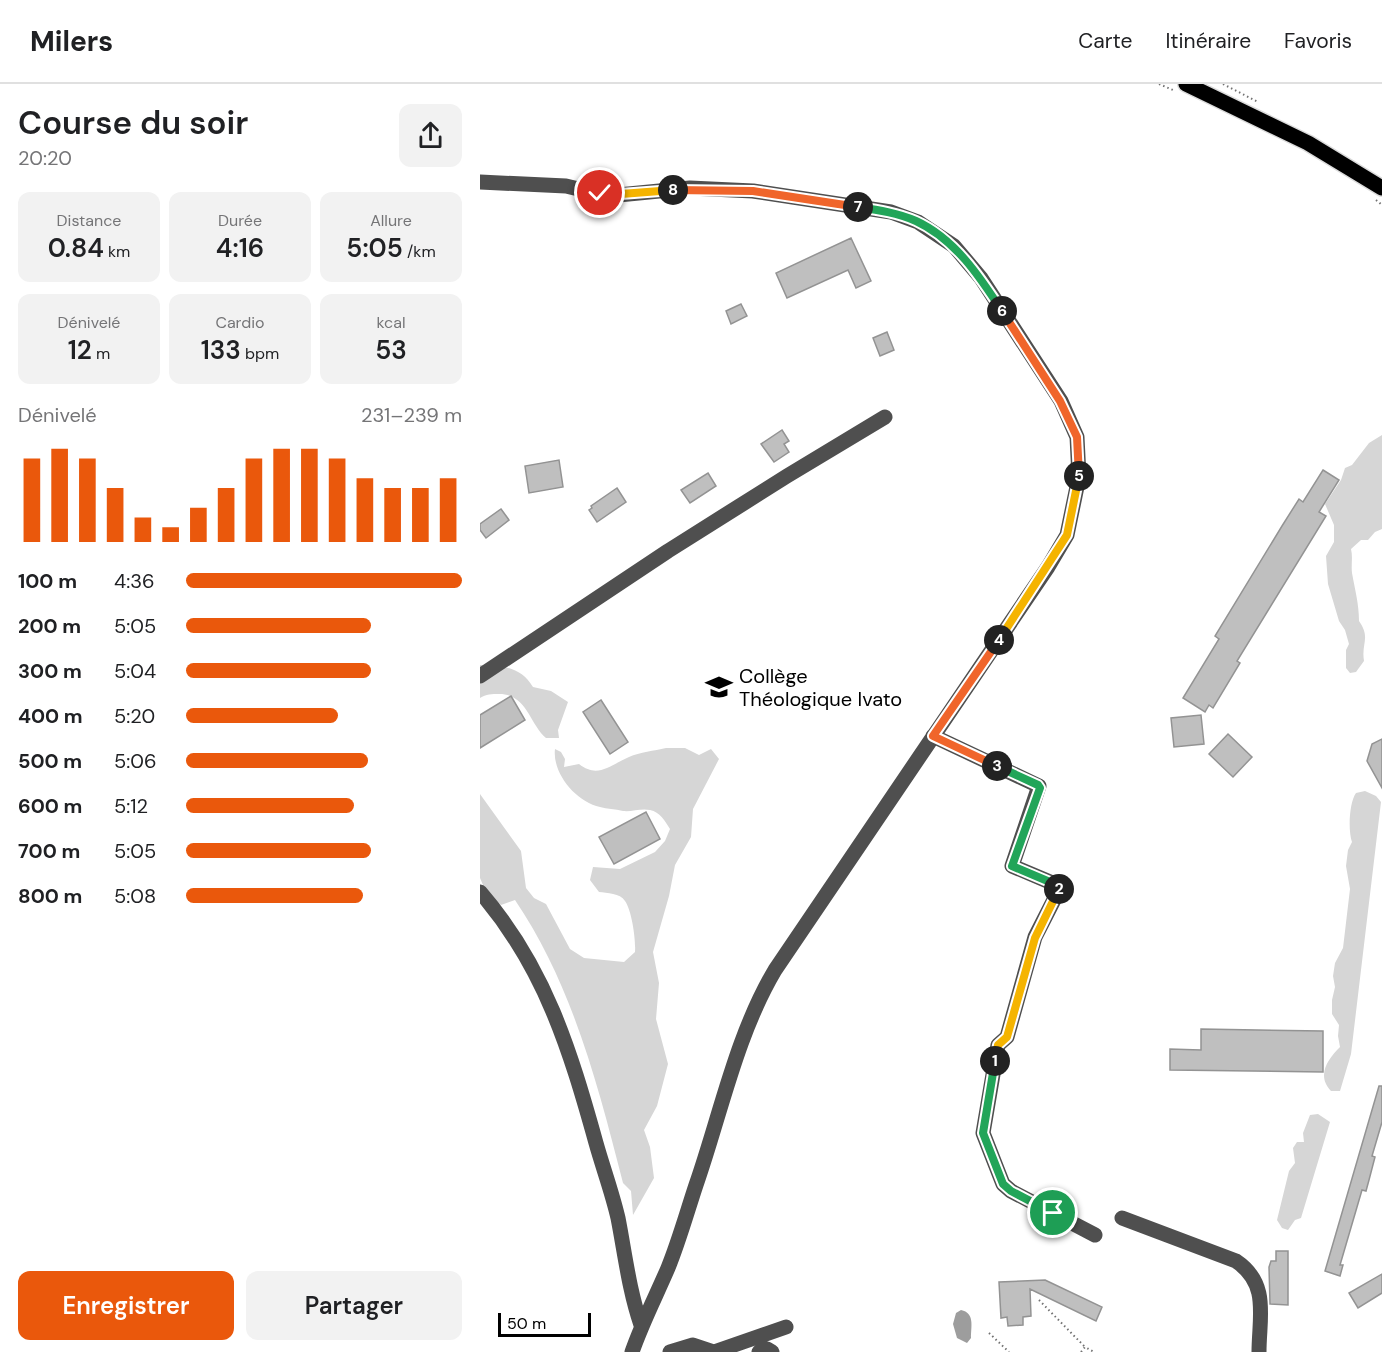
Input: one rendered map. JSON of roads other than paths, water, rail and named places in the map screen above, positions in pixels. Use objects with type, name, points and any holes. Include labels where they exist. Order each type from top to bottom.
[{"type":"main road","points":[[1186,84],[1308,143],[1382,188]]},
{"type":"street","points":[[480,182],[566,186],[608,195],[690,188],[753,191],[891,212],[918,222],[954,246],[981,278],[1060,401],[1077,437],[1079,477],[1067,535],[758,999],[745,1030],[668,1267],[641,1325],[632,1352]]},
{"type":"street","points":[[480,676],[668,551],[885,417]]},
{"type":"street","points":[[933,736],[1039,786],[1012,866],[1057,885],[1059,890],[1035,938],[1007,1037],[998,1045],[983,1133],[1003,1184],[1011,1191],[1095,1235]]},
{"type":"street","points":[[480,892],[498,913],[546,993],[571,1055],[617,1216],[633,1301],[641,1325]]},
{"type":"street","points":[[1122,1218],[1236,1261],[1248,1269],[1257,1284],[1261,1298],[1259,1352]]},
{"type":"street","points":[[670,1352],[693,1345],[714,1352],[727,1350],[786,1327]]},
{"type":"street","points":[[759,1352],[767,1349],[772,1352]]},
{"type":"place","name":"Collège Théologique Ivato","points":[[719,687]]}]
